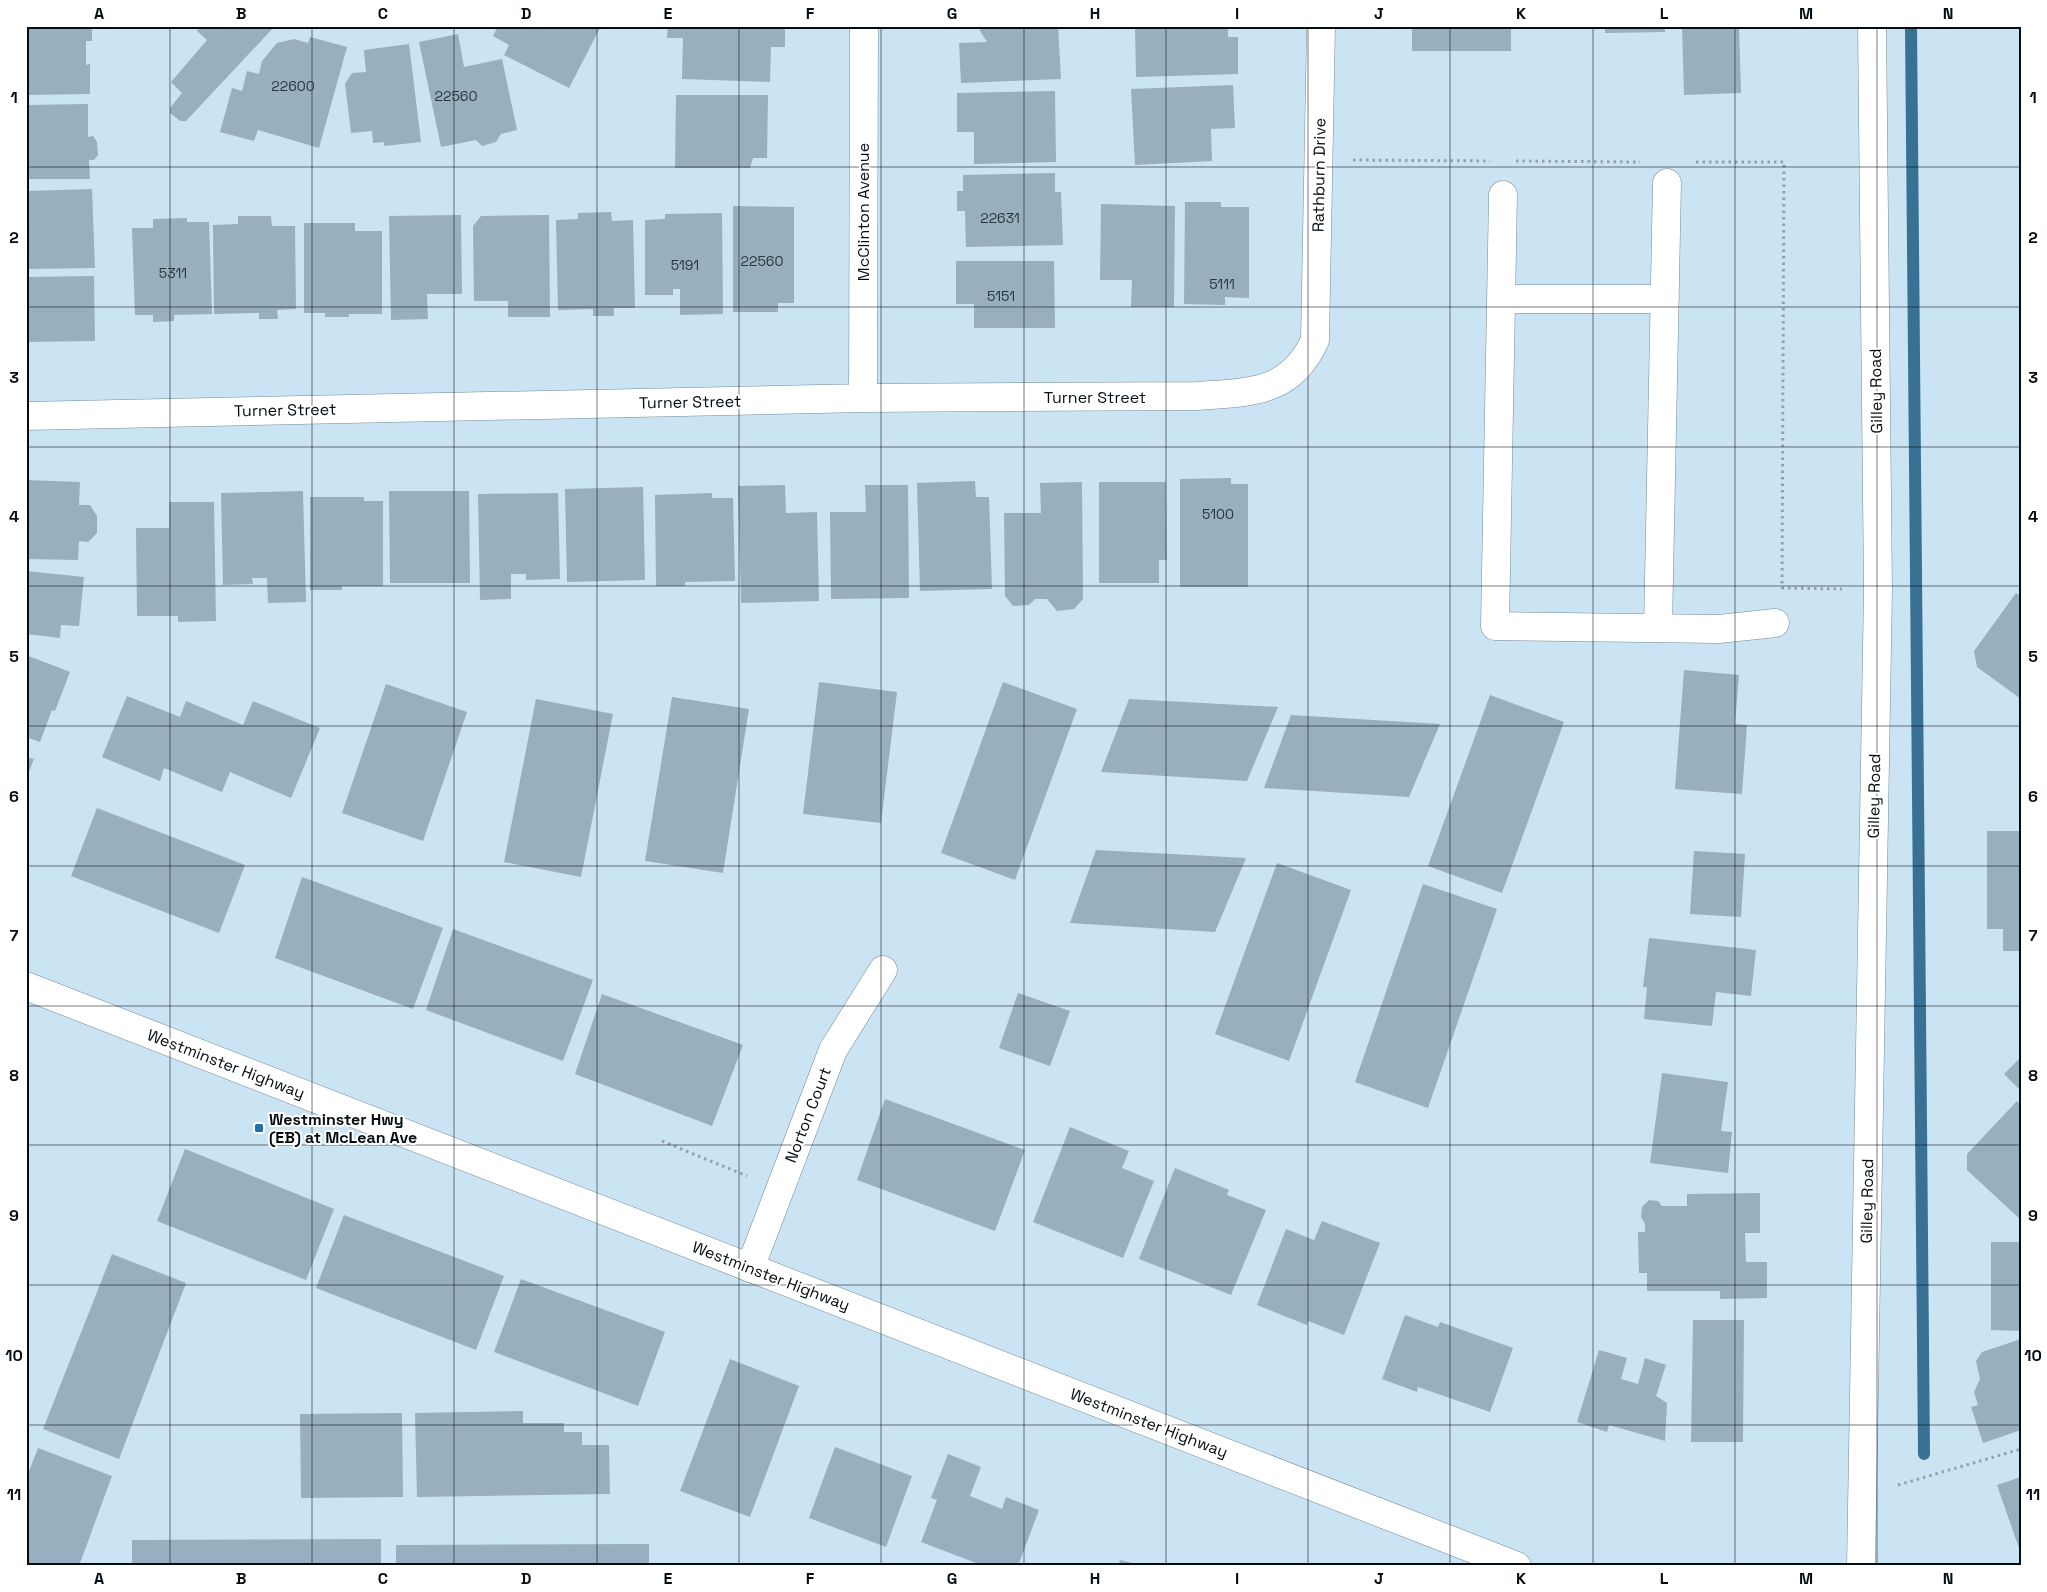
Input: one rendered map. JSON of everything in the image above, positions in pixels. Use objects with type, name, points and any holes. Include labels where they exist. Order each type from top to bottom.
[{"type":"street","name":"McClinton Avenue","points":[[863,398],[864,26]]},
{"type":"street","name":"Rathburn Drive","points":[[1317,324],[1321,26]]},
{"type":"street","name":"Gilley Road","points":[[1861,1566],[1878,590],[1872,26]]},
{"type":"street","points":[[1658,628],[1666,183]]},
{"type":"street","points":[[1503,195],[1495,626],[1719,629],[1776,623]]},
{"type":"street","points":[[1501,298],[1665,299]]},
{"type":"street","name":"Turner Street","points":[[26,416],[863,398],[1198,396],[1253,392],[1289,377],[1308,357],[1315,340],[1317,324]]},
{"type":"street","name":"Norton Court","points":[[750,1268],[833,1050],[883,970]]},
{"type":"street","name":"Westminster Highway","points":[[26,986],[1517,1566]]},
{"type":"path","points":[[662,1141],[749,1176]]},
{"type":"path","points":[[1861,1495],[2021,1449]]},
{"type":"building","points":[[26,26],[92,26],[92,41],[86,41],[86,65],[90,64],[90,94],[26,95]]},
{"type":"building","points":[[201,26],[275,26],[186,121],[180,121],[170,113],[170,108],[182,93],[171,82],[207,40],[197,31]]},
{"type":"building","points":[[498,26],[601,26],[569,88],[504,55],[509,45],[493,36]]},
{"type":"building","points":[[668,26],[785,26],[785,47],[771,47],[770,82],[682,79],[683,38],[667,38]]},
{"type":"building","points":[[980,26],[1058,26],[1061,79],[961,83],[959,43],[987,42],[980,31]]},
{"type":"building","points":[[1135,26],[1228,26],[1228,37],[1238,37],[1238,74],[1136,77]]},
{"type":"building","points":[[1412,26],[1511,26],[1511,51],[1412,51]]},
{"type":"building","points":[[1605,26],[1665,26],[1665,32],[1605,33]]},
{"type":"building","points":[[1682,26],[1739,26],[1741,93],[1684,95]]},
{"type":"building","points":[[458,34],[464,67],[502,59],[517,130],[501,134],[496,142],[482,146],[476,140],[441,147],[419,42]]},
{"type":"building","points":[[310,37],[347,47],[319,148],[258,130],[254,141],[220,132],[232,88],[242,91],[247,71],[259,74],[262,61],[277,43],[294,39],[308,43]]},
{"type":"building","points":[[409,44],[421,142],[384,146],[384,142],[373,143],[372,131],[351,133],[345,84],[352,73],[366,72],[364,50]]},
{"type":"building","points":[[1233,85],[1235,128],[1211,129],[1212,161],[1135,165],[1131,89]]},
{"type":"building","points":[[1055,91],[1056,162],[974,164],[974,132],[957,132],[957,93]]},
{"type":"building","points":[[676,95],[768,95],[767,158],[753,158],[750,168],[675,168]]},
{"type":"building","points":[[88,104],[88,137],[93,136],[97,142],[98,155],[94,160],[89,160],[90,179],[26,179],[26,105]]},
{"type":"building","points":[[1055,173],[1055,192],[1061,192],[1063,245],[966,247],[965,211],[957,211],[957,191],[963,191],[963,175]]},
{"type":"building","points":[[92,189],[95,268],[26,269],[26,191]]},
{"type":"building","points":[[1185,202],[1221,202],[1221,207],[1249,207],[1249,298],[1225,297],[1225,305],[1184,304]]},
{"type":"building","points":[[1101,204],[1175,206],[1174,307],[1131,307],[1132,280],[1100,280]]},
{"type":"building","points":[[733,206],[794,207],[794,303],[778,303],[778,312],[733,312]]},
{"type":"building","points":[[611,212],[612,221],[633,220],[635,308],[614,308],[614,316],[593,316],[593,309],[558,310],[556,220],[578,219],[578,213]]},
{"type":"building","points":[[722,213],[723,314],[680,315],[680,289],[673,289],[673,295],[645,295],[645,220],[665,219],[665,214]]},
{"type":"building","points":[[461,215],[462,294],[427,294],[428,319],[391,320],[389,216]]},
{"type":"building","points":[[549,215],[550,317],[508,317],[508,301],[474,301],[473,226],[481,216]]},
{"type":"building","points":[[238,216],[271,216],[272,226],[295,226],[296,309],[277,310],[278,319],[259,319],[259,313],[214,314],[213,225],[238,224]]},
{"type":"building","points":[[187,218],[187,222],[209,222],[212,314],[174,315],[174,321],[153,322],[153,315],[135,315],[132,228],[153,228],[153,219]]},
{"type":"building","points":[[304,223],[355,223],[355,231],[382,231],[382,314],[349,314],[349,317],[325,317],[325,313],[304,313]]},
{"type":"building","points":[[956,261],[1054,261],[1055,328],[974,328],[974,304],[956,304]]},
{"type":"building","points":[[94,276],[95,341],[26,342],[26,277]]},
{"type":"building","points":[[1231,478],[1231,484],[1248,484],[1248,587],[1180,587],[1180,479]]},
{"type":"building","points":[[26,480],[80,482],[79,505],[90,505],[97,516],[97,533],[88,542],[79,541],[78,560],[26,559]]},
{"type":"building","points":[[975,481],[976,497],[989,497],[992,589],[920,591],[917,483]]},
{"type":"building","points":[[1082,482],[1083,599],[1074,609],[1057,611],[1047,599],[1035,599],[1029,605],[1013,606],[1005,596],[1004,513],[1041,513],[1040,483]]},
{"type":"building","points":[[1099,482],[1166,482],[1167,560],[1159,560],[1159,583],[1099,583]]},
{"type":"building","points":[[785,485],[786,513],[817,512],[819,601],[741,603],[738,486]]},
{"type":"building","points":[[865,485],[908,485],[909,598],[831,599],[830,512],[866,512]]},
{"type":"building","points":[[643,487],[645,580],[567,582],[565,489]]},
{"type":"building","points":[[303,491],[306,602],[268,603],[267,578],[252,578],[253,584],[223,585],[221,493]]},
{"type":"building","points":[[389,491],[469,491],[470,583],[390,583]]},
{"type":"building","points":[[558,493],[560,579],[526,580],[526,574],[511,574],[511,599],[480,600],[478,494]]},
{"type":"building","points":[[712,493],[712,498],[733,498],[735,581],[685,582],[685,586],[656,586],[655,495]]},
{"type":"building","points":[[310,497],[364,497],[364,501],[383,501],[383,586],[342,586],[342,590],[310,590]]},
{"type":"building","points":[[169,502],[214,502],[216,621],[178,622],[178,616],[137,616],[136,528],[169,528]]},
{"type":"building","points":[[26,571],[84,577],[79,626],[61,625],[60,638],[26,634]]},
{"type":"building","points":[[2016,593],[2021,596],[2021,699],[1977,667],[1974,651]]},
{"type":"building","points":[[26,655],[70,672],[55,711],[52,710],[40,742],[26,737]]},
{"type":"building","points":[[1684,670],[1739,675],[1735,724],[1747,725],[1742,794],[1675,789]]},
{"type":"building","points":[[819,682],[897,692],[881,823],[803,814]]},
{"type":"building","points":[[1003,682],[1077,709],[1015,880],[941,853]]},
{"type":"building","points":[[386,684],[467,712],[423,841],[342,813]]},
{"type":"building","points":[[1490,695],[1564,722],[1502,893],[1428,866]]},
{"type":"building","points":[[127,696],[180,717],[186,701],[243,725],[253,701],[320,728],[291,798],[230,772],[222,792],[164,768],[160,781],[102,757]]},
{"type":"building","points":[[672,697],[749,709],[723,873],[645,861]]},
{"type":"building","points":[[536,699],[613,714],[581,877],[504,862]]},
{"type":"building","points":[[1129,699],[1278,707],[1247,781],[1101,772]]},
{"type":"building","points":[[1291,715],[1440,724],[1409,797],[1264,788]]},
{"type":"building","points":[[26,757],[34,759],[26,779]]},
{"type":"building","points":[[97,808],[245,865],[219,933],[71,876]]},
{"type":"building","points":[[1987,831],[2021,831],[2021,951],[2003,951],[2003,929],[1987,929]]},
{"type":"building","points":[[1096,850],[1246,858],[1215,932],[1070,923]]},
{"type":"building","points":[[1694,851],[1745,854],[1741,917],[1690,914]]},
{"type":"building","points":[[1277,863],[1351,890],[1289,1061],[1215,1034]]},
{"type":"building","points":[[302,877],[443,928],[413,1009],[275,958]]},
{"type":"building","points":[[1423,884],[1497,909],[1428,1108],[1355,1082]]},
{"type":"building","points":[[453,929],[593,980],[563,1061],[426,1010]]},
{"type":"building","points":[[1649,938],[1756,950],[1751,996],[1716,992],[1712,1026],[1644,1019],[1647,987],[1643,987]]},
{"type":"building","points":[[1018,993],[1070,1011],[1050,1066],[999,1048]]},
{"type":"building","points":[[602,994],[743,1045],[712,1126],[575,1074]]},
{"type":"building","points":[[2021,1057],[2021,1091],[2004,1074]]},
{"type":"building","points":[[1662,1073],[1728,1082],[1721,1131],[1732,1132],[1728,1173],[1650,1163]]},
{"type":"building","points":[[885,1099],[1025,1150],[995,1231],[857,1180]]},
{"type":"building","points":[[2017,1101],[2021,1105],[2021,1220],[1967,1170],[1967,1154]]},
{"type":"building","points":[[1070,1127],[1129,1151],[1122,1168],[1154,1181],[1123,1258],[1033,1222]]},
{"type":"building","points":[[185,1149],[334,1209],[306,1280],[157,1221]]},
{"type":"building","points":[[1175,1168],[1229,1190],[1227,1195],[1266,1210],[1231,1295],[1139,1259]]},
{"type":"building","points":[[1760,1193],[1760,1233],[1745,1233],[1746,1262],[1767,1262],[1767,1298],[1720,1299],[1720,1291],[1647,1291],[1647,1273],[1639,1273],[1638,1232],[1645,1232],[1645,1224],[1641,1217],[1642,1207],[1649,1200],[1658,1201],[1662,1206],[1687,1206],[1687,1194]]},
{"type":"building","points":[[344,1215],[504,1276],[476,1350],[316,1288]]},
{"type":"building","points":[[1322,1221],[1380,1243],[1344,1335],[1308,1321],[1307,1325],[1257,1305],[1286,1229],[1314,1240]]},
{"type":"building","points":[[1991,1242],[2021,1242],[2021,1331],[1991,1330]]},
{"type":"building","points":[[112,1254],[186,1283],[119,1459],[43,1429]]},
{"type":"building","points":[[521,1279],[665,1332],[638,1406],[494,1352]]},
{"type":"building","points":[[1405,1315],[1438,1327],[1440,1322],[1513,1348],[1490,1412],[1418,1387],[1417,1392],[1382,1379]]},
{"type":"building","points":[[1693,1320],[1744,1320],[1743,1442],[1691,1442]]},
{"type":"building","points":[[2021,1339],[2021,1430],[1983,1443],[1971,1407],[1978,1405],[1974,1392],[1980,1379],[1976,1361],[1982,1352]]},
{"type":"building","points":[[1599,1350],[1627,1358],[1621,1379],[1638,1384],[1645,1358],[1666,1365],[1656,1396],[1667,1403],[1665,1441],[1609,1425],[1607,1432],[1577,1422]]},
{"type":"building","points":[[730,1359],[799,1386],[750,1517],[680,1491]]},
{"type":"building","points":[[523,1411],[523,1423],[564,1423],[564,1432],[582,1432],[582,1445],[609,1445],[610,1494],[417,1497],[415,1413]]},
{"type":"building","points":[[402,1413],[403,1497],[301,1498],[300,1414]]},
{"type":"building","points":[[835,1447],[912,1476],[886,1547],[809,1518]]},
{"type":"building","points":[[38,1448],[112,1476],[79,1566],[26,1566],[26,1479]]},
{"type":"building","points":[[948,1454],[981,1467],[970,1496],[1002,1509],[1006,1497],[1039,1510],[1018,1566],[984,1566],[921,1542],[937,1500],[931,1498]]},
{"type":"building","points":[[2021,1477],[2021,1551],[2020,1551],[1997,1485]]},
{"type":"building","points":[[381,1539],[381,1566],[132,1566],[132,1540]]},
{"type":"building","points":[[649,1544],[649,1566],[396,1566],[396,1545]]},
{"type":"building","points":[[1120,1560],[1140,1565],[1140,1566],[1118,1566]]},
{"type":"waterway","points":[[1911,26],[1924,1454]]},
{"type":"place","name":"Westminster Hwy (EB) at McLean Ave","points":[[259,1128]]}]
